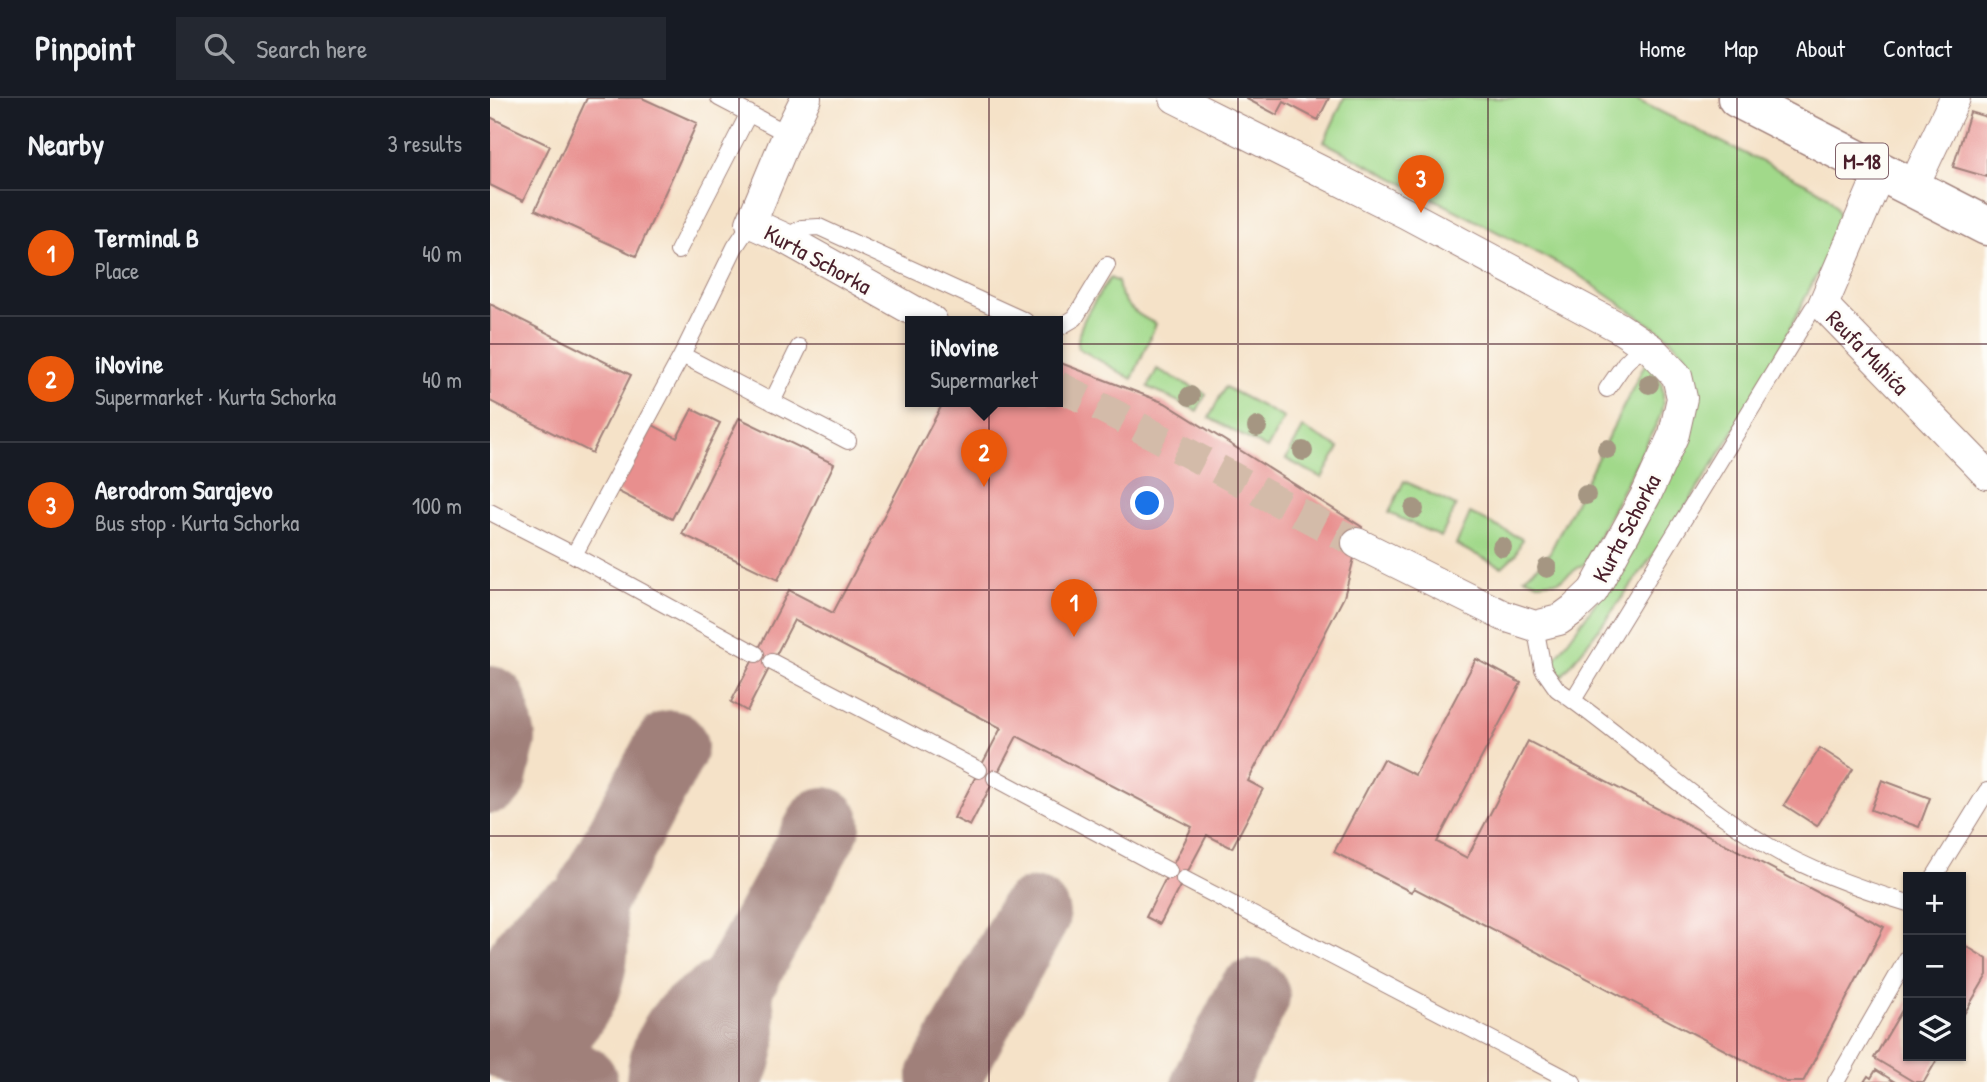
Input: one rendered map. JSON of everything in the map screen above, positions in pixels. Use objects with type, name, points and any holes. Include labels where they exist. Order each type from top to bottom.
[{"type":"main road","name":"M-18","points":[[1737,98],[1987,226]]},
{"type":"street","name":"Kurta Schorka","points":[[806,98],[751,223],[784,238],[923,316]]},
{"type":"street","name":"Kurta Schorka","points":[[1175,98],[1405,213],[1618,327],[1644,344],[1677,376],[1682,398],[1674,434],[1647,493],[1593,591],[1559,620],[1535,626]]},
{"type":"street","name":"Reufa Muhića","points":[[1955,98],[1897,178],[1823,305],[1987,474]]},
{"type":"street","points":[[1357,543],[1504,616],[1535,626]]},
{"type":"lane","points":[[719,98],[788,134]]},
{"type":"lane","points":[[678,251],[748,113]]},
{"type":"lane","points":[[574,555],[682,355],[735,247],[751,223]]},
{"type":"lane","points":[[784,238],[802,228],[819,227],[1014,316]]},
{"type":"lane","points":[[1063,325],[1074,318],[1107,265]]},
{"type":"lane","points":[[1573,701],[1813,309],[1823,305]]},
{"type":"lane","points":[[1607,388],[1625,363],[1644,344]]},
{"type":"lane","points":[[772,402],[799,347]]},
{"type":"lane","points":[[682,355],[848,441]]},
{"type":"lane","points":[[490,512],[756,654]]},
{"type":"lane","points":[[1535,626],[1543,669],[1557,689],[1682,786],[1771,848],[1839,880],[1903,900]]},
{"type":"lane","points":[[772,662],[979,770]]},
{"type":"lane","points":[[995,778],[1573,1082]]},
{"type":"lane","points":[[1937,872],[1987,791]]},
{"type":"lane","points":[[1836,1082],[1903,966]]},
{"type":"green space","points":[[1344,98],[1633,98],[1815,188],[1831,200],[1837,210],[1840,223],[1834,244],[1783,343],[1726,443],[1696,492],[1631,586],[1561,677],[1551,664],[1631,554],[1694,414],[1694,382],[1685,354],[1667,336],[1574,272],[1324,142]]},
{"type":"green space","points":[[1110,278],[1118,282],[1126,303],[1131,308],[1156,324],[1132,379],[1078,348],[1084,320]]},
{"type":"green space","points":[[1648,358],[1662,387],[1662,410],[1585,563],[1559,581],[1538,583],[1524,577],[1540,565],[1550,552]]},
{"type":"green space","points":[[1157,369],[1206,394],[1197,411],[1148,387]]},
{"type":"green space","points":[[1225,387],[1284,418],[1267,449],[1209,418]]},
{"type":"green space","points":[[1303,428],[1339,448],[1322,478],[1286,459]]},
{"type":"green space","points":[[1404,481],[1456,506],[1441,537],[1389,513]]},
{"type":"green space","points":[[1470,513],[1522,539],[1516,554],[1502,567],[1456,545]]},
{"type":"building","points":[[587,98],[642,98],[697,123],[636,256],[535,210]]},
{"type":"building","points":[[1245,98],[1329,98],[1318,120],[1284,102],[1277,115]]},
{"type":"building","points":[[1970,112],[1987,117],[1987,177],[1953,167]]},
{"type":"building","points":[[490,117],[550,146],[523,201],[490,185]]},
{"type":"building","points":[[490,304],[631,375],[592,453],[490,401]]},
{"type":"building","points":[[1063,364],[1165,403],[1362,527],[1344,597],[1248,781],[1263,789],[1232,848],[1207,835],[1160,924],[1146,917],[1192,827],[1017,736],[970,826],[954,818],[1001,728],[794,620],[747,711],[731,702],[789,590],[833,613],[941,407],[1063,407]]},
{"type":"building","points":[[692,409],[720,423],[672,519],[617,491],[651,424],[677,438]]},
{"type":"building","points":[[739,418],[834,464],[778,580],[682,534]]},
{"type":"building","points":[[1476,659],[1521,683],[1437,842],[1467,858],[1528,741],[1884,927],[1803,1082],[1786,1082],[1414,888],[1411,892],[1334,852],[1383,759],[1415,775]]},
{"type":"building","points":[[1820,748],[1853,769],[1817,826],[1784,805]]},
{"type":"building","points":[[1882,780],[1930,798],[1919,827],[1871,810]]},
{"type":"building","points":[[1966,946],[1987,959],[1987,975],[1966,1011]]},
{"type":"building","points":[[1903,1009],[1903,1061],[1936,1061],[1924,1082],[1914,1082],[1874,1058]]},
{"type":"building","points":[[1876,1070],[1895,1082],[1864,1082],[1868,1076],[1871,1078]]},
{"type":"taxiway","points":[[490,703],[499,739],[490,777]]},
{"type":"taxiway","points":[[585,908],[671,747]]},
{"type":"taxiway","points":[[663,1082],[665,1065],[676,1037],[694,1015],[734,990],[824,824]]},
{"type":"taxiway","points":[[585,908],[591,935],[591,953],[588,971],[574,1006],[550,1033],[517,1049],[509,1015],[515,981],[522,964],[543,935],[556,923],[585,908]]},
{"type":"taxiway","points":[[944,1077],[1033,915]]},
{"type":"taxiway","points":[[725,1082],[738,1048],[738,1015],[734,990]]},
{"type":"taxiway","points":[[1209,1082],[1253,996]]},
{"type":"taxiway","points":[[490,1035],[581,1082]]},
{"type":"tunnel","points":[[1063,389],[1357,543]]},
{"type":"place","name":"Aerodrom Sarajevo","points":[[1421,213]]},
{"type":"place","name":"iNovine","points":[[984,487]]},
{"type":"place","name":"Terminal B","points":[[1074,637]]}]
